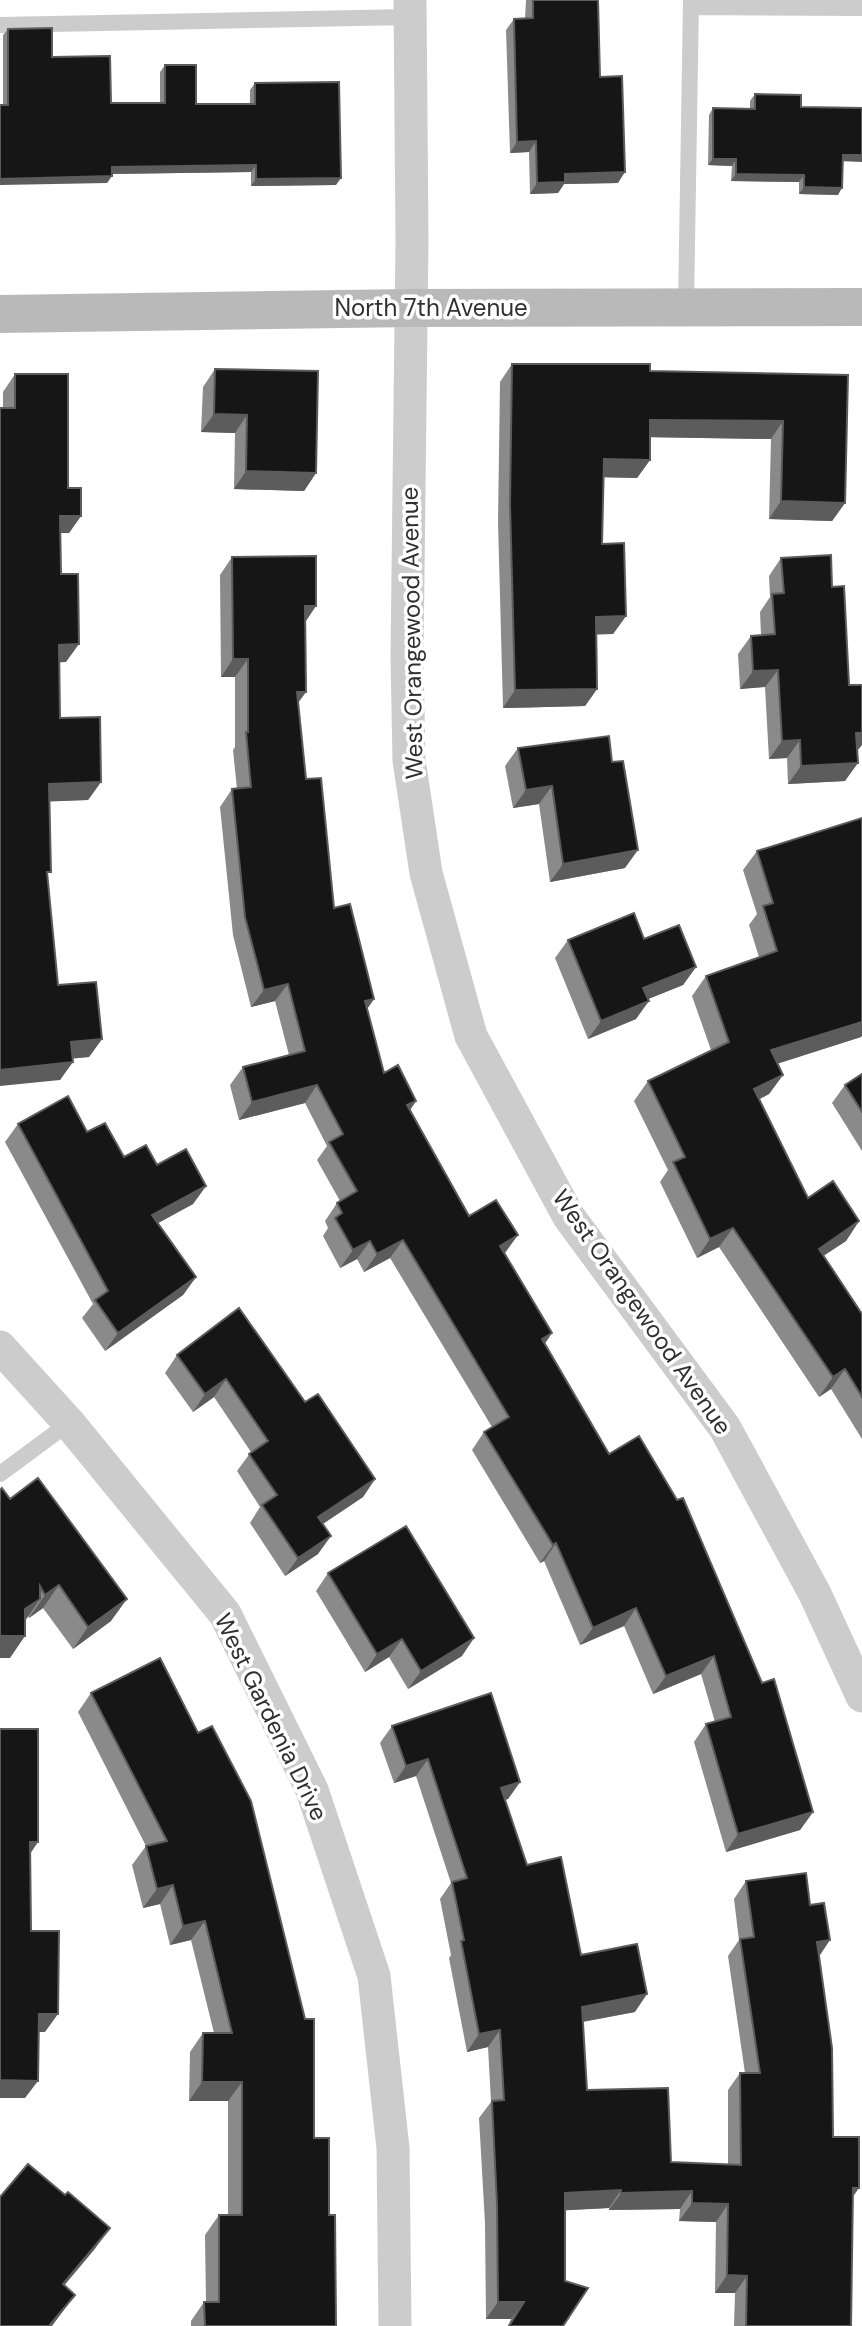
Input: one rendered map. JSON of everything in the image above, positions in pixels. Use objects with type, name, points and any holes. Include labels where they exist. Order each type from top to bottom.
[{"type":"main road","name":"North 7th Avenue","points":[[0,314],[412,308],[862,307]]},
{"type":"street","name":"West Orangewood Avenue","points":[[410,9],[412,308],[407,657],[409,760],[426,873],[471,1036],[569,1217],[725,1428],[815,1594],[862,1696]]},
{"type":"street","name":"West Gardenia Drive","points":[[0,1347],[69,1423],[225,1614],[312,1790],[374,1976],[393,2148],[395,2326]]},
{"type":"lane","points":[[686,307],[691,4],[862,8]]},
{"type":"lane","points":[[0,25],[410,9]]},
{"type":"lane","points":[[0,1474],[69,1423]]},
{"type":"building","points":[[533,0],[598,0],[600,77],[622,76],[625,172],[565,174],[565,182],[537,183],[536,141],[517,142],[514,19],[533,18]]},
{"type":"building","points":[[52,28],[52,57],[110,56],[111,103],[165,103],[165,65],[196,65],[196,104],[255,104],[255,83],[339,82],[341,178],[256,179],[256,165],[112,167],[112,176],[0,179],[0,105],[8,105],[8,29]]},
{"type":"building","points":[[755,94],[801,95],[801,107],[862,108],[862,155],[843,155],[842,188],[804,187],[804,175],[736,174],[736,159],[713,159],[713,108],[755,109]]},
{"type":"building","points":[[512,364],[650,364],[650,371],[848,375],[845,503],[781,501],[783,421],[650,420],[650,460],[604,459],[602,544],[624,543],[626,616],[596,617],[597,689],[515,690],[510,504]]},
{"type":"building","points":[[215,369],[318,371],[316,473],[246,471],[247,415],[214,414]]},
{"type":"building","points":[[15,374],[68,374],[68,488],[81,488],[81,516],[60,516],[61,574],[78,574],[79,644],[59,645],[60,718],[100,717],[101,782],[49,784],[51,872],[47,872],[58,985],[96,982],[102,1039],[71,1042],[73,1062],[0,1070],[0,408],[15,408]]},
{"type":"building","points":[[831,555],[832,587],[844,586],[849,685],[862,685],[862,733],[856,733],[858,763],[801,766],[800,740],[782,741],[778,670],[753,671],[751,636],[775,634],[772,594],[784,593],[781,558]]},
{"type":"building","points":[[316,556],[316,606],[305,606],[306,692],[297,692],[306,779],[321,778],[334,908],[350,904],[374,999],[365,1001],[384,1073],[398,1065],[416,1101],[407,1105],[469,1216],[496,1200],[518,1235],[500,1246],[552,1333],[542,1339],[609,1454],[639,1436],[677,1500],[683,1498],[762,1683],[774,1679],[813,1812],[738,1834],[706,1724],[731,1717],[714,1656],[666,1676],[636,1608],[593,1628],[556,1543],[553,1545],[484,1432],[509,1417],[403,1240],[377,1254],[370,1241],[353,1250],[335,1218],[342,1213],[337,1203],[357,1191],[329,1142],[343,1134],[317,1085],[252,1102],[243,1067],[305,1051],[288,984],[264,990],[245,917],[232,789],[251,787],[246,732],[248,659],[233,659],[232,557]]},
{"type":"building","points":[[609,736],[612,762],[623,761],[638,850],[563,864],[552,786],[526,790],[518,748]]},
{"type":"building","points":[[862,818],[862,1022],[771,1050],[783,1075],[754,1089],[808,1198],[833,1181],[859,1221],[819,1249],[862,1314],[862,1397],[845,1369],[833,1377],[733,1228],[710,1239],[673,1162],[685,1157],[648,1081],[729,1042],[706,976],[777,951],[763,906],[773,903],[757,851]]},
{"type":"building","points":[[634,913],[644,939],[679,925],[696,967],[643,988],[649,1001],[601,1021],[568,940]]},
{"type":"building","points":[[862,1074],[862,1112],[845,1085]]},
{"type":"building","points":[[68,1096],[87,1132],[105,1123],[124,1157],[146,1145],[157,1165],[186,1149],[206,1186],[152,1215],[196,1277],[118,1333],[95,1300],[108,1291],[18,1124]]},
{"type":"building","points":[[239,1308],[305,1402],[318,1394],[375,1479],[318,1517],[331,1536],[298,1558],[262,1505],[277,1495],[249,1454],[268,1441],[226,1379],[205,1394],[177,1355]]},
{"type":"building","points":[[38,1478],[127,1599],[88,1627],[59,1585],[45,1595],[40,1586],[40,1599],[25,1609],[25,1636],[0,1636],[0,1490],[2,1488],[10,1499]]},
{"type":"building","points":[[406,1526],[474,1638],[421,1671],[402,1639],[377,1654],[328,1573]]},
{"type":"building","points":[[160,1658],[198,1733],[212,1726],[251,1801],[305,2019],[314,2019],[314,2138],[329,2138],[329,2215],[335,2215],[336,2326],[205,2326],[204,2302],[219,2302],[219,2215],[242,2215],[242,2082],[202,2082],[203,2033],[232,2033],[205,1921],[183,1926],[173,1885],[157,1889],[146,1846],[167,1841],[91,1693]]},
{"type":"building","points":[[491,1693],[520,1782],[501,1788],[527,1865],[561,1857],[581,1955],[637,1944],[647,1994],[582,2007],[587,2090],[668,2088],[671,2162],[741,2165],[740,2073],[760,2073],[740,1939],[754,1937],[746,1881],[806,1873],[810,1905],[824,1903],[830,1940],[817,1942],[832,2048],[833,2137],[859,2137],[859,2188],[853,2188],[851,2326],[746,2326],[747,2276],[727,2275],[728,2204],[692,2203],[692,2191],[621,2193],[621,2190],[565,2193],[565,2281],[588,2288],[563,2326],[509,2326],[524,2302],[498,2302],[492,2101],[504,2100],[500,2030],[479,2034],[452,1882],[467,1878],[428,1759],[406,1766],[392,1726]]},
{"type":"building","points":[[0,1729],[38,1729],[38,1842],[30,1842],[31,1931],[59,1931],[58,2014],[39,2014],[38,2081],[0,2080]]},
{"type":"building","points":[[28,2164],[65,2195],[68,2192],[110,2228],[63,2284],[75,2295],[49,2326],[0,2326],[0,2197]]}]
